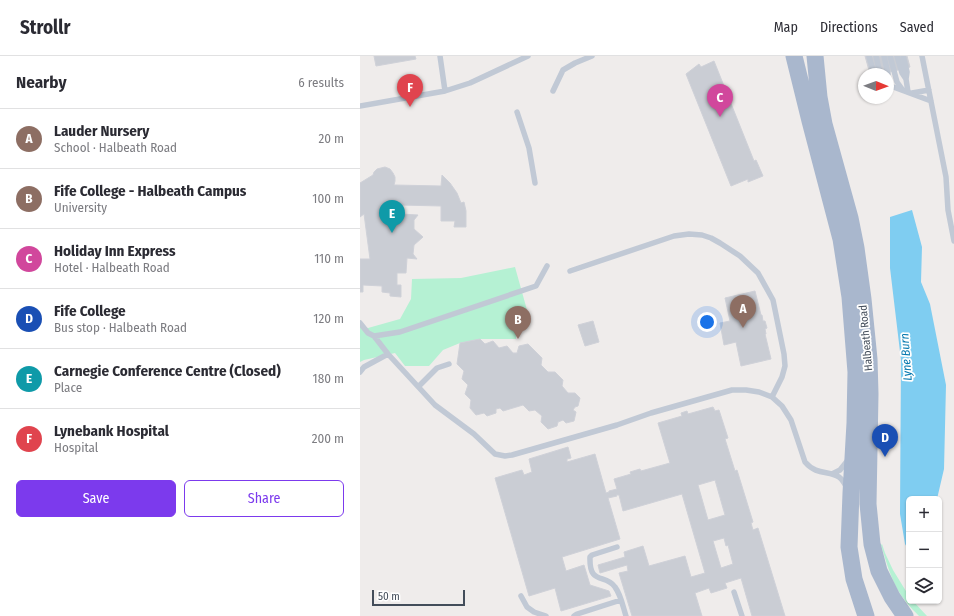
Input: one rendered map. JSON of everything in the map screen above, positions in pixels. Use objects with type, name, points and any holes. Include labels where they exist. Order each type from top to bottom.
[{"type":"main road","name":"Halbeath Road","points":[[794,56],[841,239],[850,297],[856,372],[849,547],[854,579],[866,616]]},
{"type":"main road","name":"Halbeath Road","points":[[815,56],[821,111],[850,218],[863,299],[869,359],[870,394],[868,504],[872,544],[880,571],[892,597],[905,616]]},
{"type":"lane","points":[[440,56],[445,91]]},
{"type":"lane","points":[[360,106],[445,91],[470,83],[528,56]]},
{"type":"lane","points":[[553,91],[563,70],[575,62],[592,56]]},
{"type":"lane","points":[[869,56],[872,68]]},
{"type":"lane","points":[[876,56],[879,68]]},
{"type":"lane","points":[[884,56],[887,68]]},
{"type":"lane","points":[[890,56],[897,82],[902,89]]},
{"type":"lane","points":[[897,56],[910,92]]},
{"type":"lane","points":[[903,56],[907,72],[906,79]]},
{"type":"lane","points":[[922,56],[946,177],[948,210],[954,241]]},
{"type":"lane","points":[[894,86],[931,101]]},
{"type":"lane","points":[[910,92],[929,90]]},
{"type":"lane","points":[[517,112],[529,148],[535,183]]},
{"type":"lane","points":[[570,271],[674,236],[689,234],[702,235],[720,243],[740,256],[758,273],[773,300],[785,366],[782,377],[772,397]]},
{"type":"lane","points":[[374,336],[400,332],[536,286],[548,266]]},
{"type":"lane","points":[[361,327],[374,336],[388,354],[435,405],[474,434],[495,454],[505,456],[617,425],[651,413],[732,390],[746,390],[759,392],[772,397],[782,406],[791,420],[805,462],[808,466],[814,470],[839,477],[851,493]]},
{"type":"lane","points":[[360,372],[364,367],[388,354]]},
{"type":"lane","points":[[419,386],[437,368],[449,364]]},
{"type":"lane","points":[[832,474],[840,470],[853,451]]},
{"type":"lane","points":[[617,547],[592,555],[590,557],[590,562],[593,575],[610,582],[615,586],[619,593],[626,616]]},
{"type":"lane","points":[[734,592],[742,616]]},
{"type":"lane","points":[[521,596],[527,607],[534,612],[546,616]]},
{"type":"lane","points":[[574,616],[621,600]]},
{"type":"green space","points":[[515,267],[527,310],[517,318],[516,339],[480,339],[460,343],[443,350],[429,366],[405,366],[395,353],[360,362],[360,326],[368,328],[400,319],[411,299],[412,279],[461,278]]},
{"type":"green space","points":[[882,544],[893,570],[906,591],[906,602],[897,589],[881,545]]},
{"type":"green space","points":[[907,604],[916,604],[927,616],[919,616]]},
{"type":"water","name":"Lyne Burn","points":[[912,210],[922,247],[921,282],[930,304],[946,385],[944,469],[938,496],[906,496],[906,546],[900,514],[901,360],[890,268],[890,217]]},
{"type":"building","points":[[374,56],[415,56],[416,59],[376,66]]},
{"type":"building","points":[[865,56],[907,56],[910,67],[894,71],[894,68],[868,68]]},
{"type":"building","points":[[714,61],[754,161],[756,160],[763,176],[748,182],[748,179],[731,186],[686,74],[699,64],[701,67]]},
{"type":"building","points":[[385,167],[390,169],[395,177],[394,185],[441,186],[442,175],[457,193],[461,203],[464,202],[466,211],[466,227],[454,227],[455,221],[441,221],[441,206],[401,205],[401,214],[418,215],[414,220],[414,229],[423,237],[414,245],[413,254],[417,259],[407,258],[406,273],[397,273],[397,285],[401,285],[401,297],[390,296],[390,293],[382,292],[382,286],[363,285],[363,292],[360,292],[360,259],[370,259],[364,214],[360,217],[360,183],[373,175],[377,169]]},
{"type":"building","points":[[755,291],[761,315],[767,328],[765,329],[765,334],[771,359],[741,366],[736,342],[724,345],[720,323],[730,321],[725,298]]},
{"type":"building","points":[[593,321],[599,342],[585,346],[578,325]]},
{"type":"building","points":[[480,339],[485,344],[493,341],[499,348],[507,346],[513,353],[517,353],[519,346],[528,344],[542,358],[541,365],[548,372],[555,372],[563,380],[562,386],[568,393],[575,393],[580,398],[578,406],[573,410],[576,412],[574,421],[566,423],[563,420],[558,422],[557,426],[548,429],[541,422],[542,416],[535,410],[529,411],[523,405],[503,411],[500,408],[496,409],[496,413],[487,416],[484,413],[476,415],[470,408],[471,400],[465,394],[468,385],[462,379],[464,371],[457,364],[460,343]]},
{"type":"building","points":[[713,407],[715,411],[719,410],[728,438],[725,439],[735,471],[737,470],[753,522],[751,523],[753,530],[758,528],[785,616],[752,616],[741,578],[725,583],[727,588],[711,593],[709,588],[695,593],[702,616],[632,616],[619,573],[628,571],[627,565],[600,573],[598,565],[625,557],[624,552],[643,546],[649,566],[685,556],[691,577],[705,573],[682,494],[623,511],[619,495],[608,498],[620,539],[562,557],[566,571],[584,565],[590,585],[609,591],[611,596],[561,611],[555,588],[529,596],[495,478],[522,470],[524,475],[532,472],[529,459],[568,447],[571,458],[567,459],[567,462],[595,454],[606,493],[617,489],[614,479],[631,474],[630,472],[640,469],[641,471],[670,463],[658,423],[682,416],[681,413],[687,411],[688,414]],"holes":[[[715,480],[725,515],[708,520],[698,485]],[[724,538],[726,546],[728,545],[733,564],[721,568],[713,541]]]},
{"type":"place","name":"Lynebank Hospital","points":[[410,107]]},
{"type":"place","name":"Holiday Inn Express","points":[[720,117]]},
{"type":"place","name":"Carnegie Conference Centre (Closed)","points":[[392,233]]},
{"type":"place","name":"Lauder Nursery","points":[[743,328]]},
{"type":"place","name":"Fife College - Halbeath Campus","points":[[518,339]]},
{"type":"place","name":"Fife College","points":[[885,457]]}]
